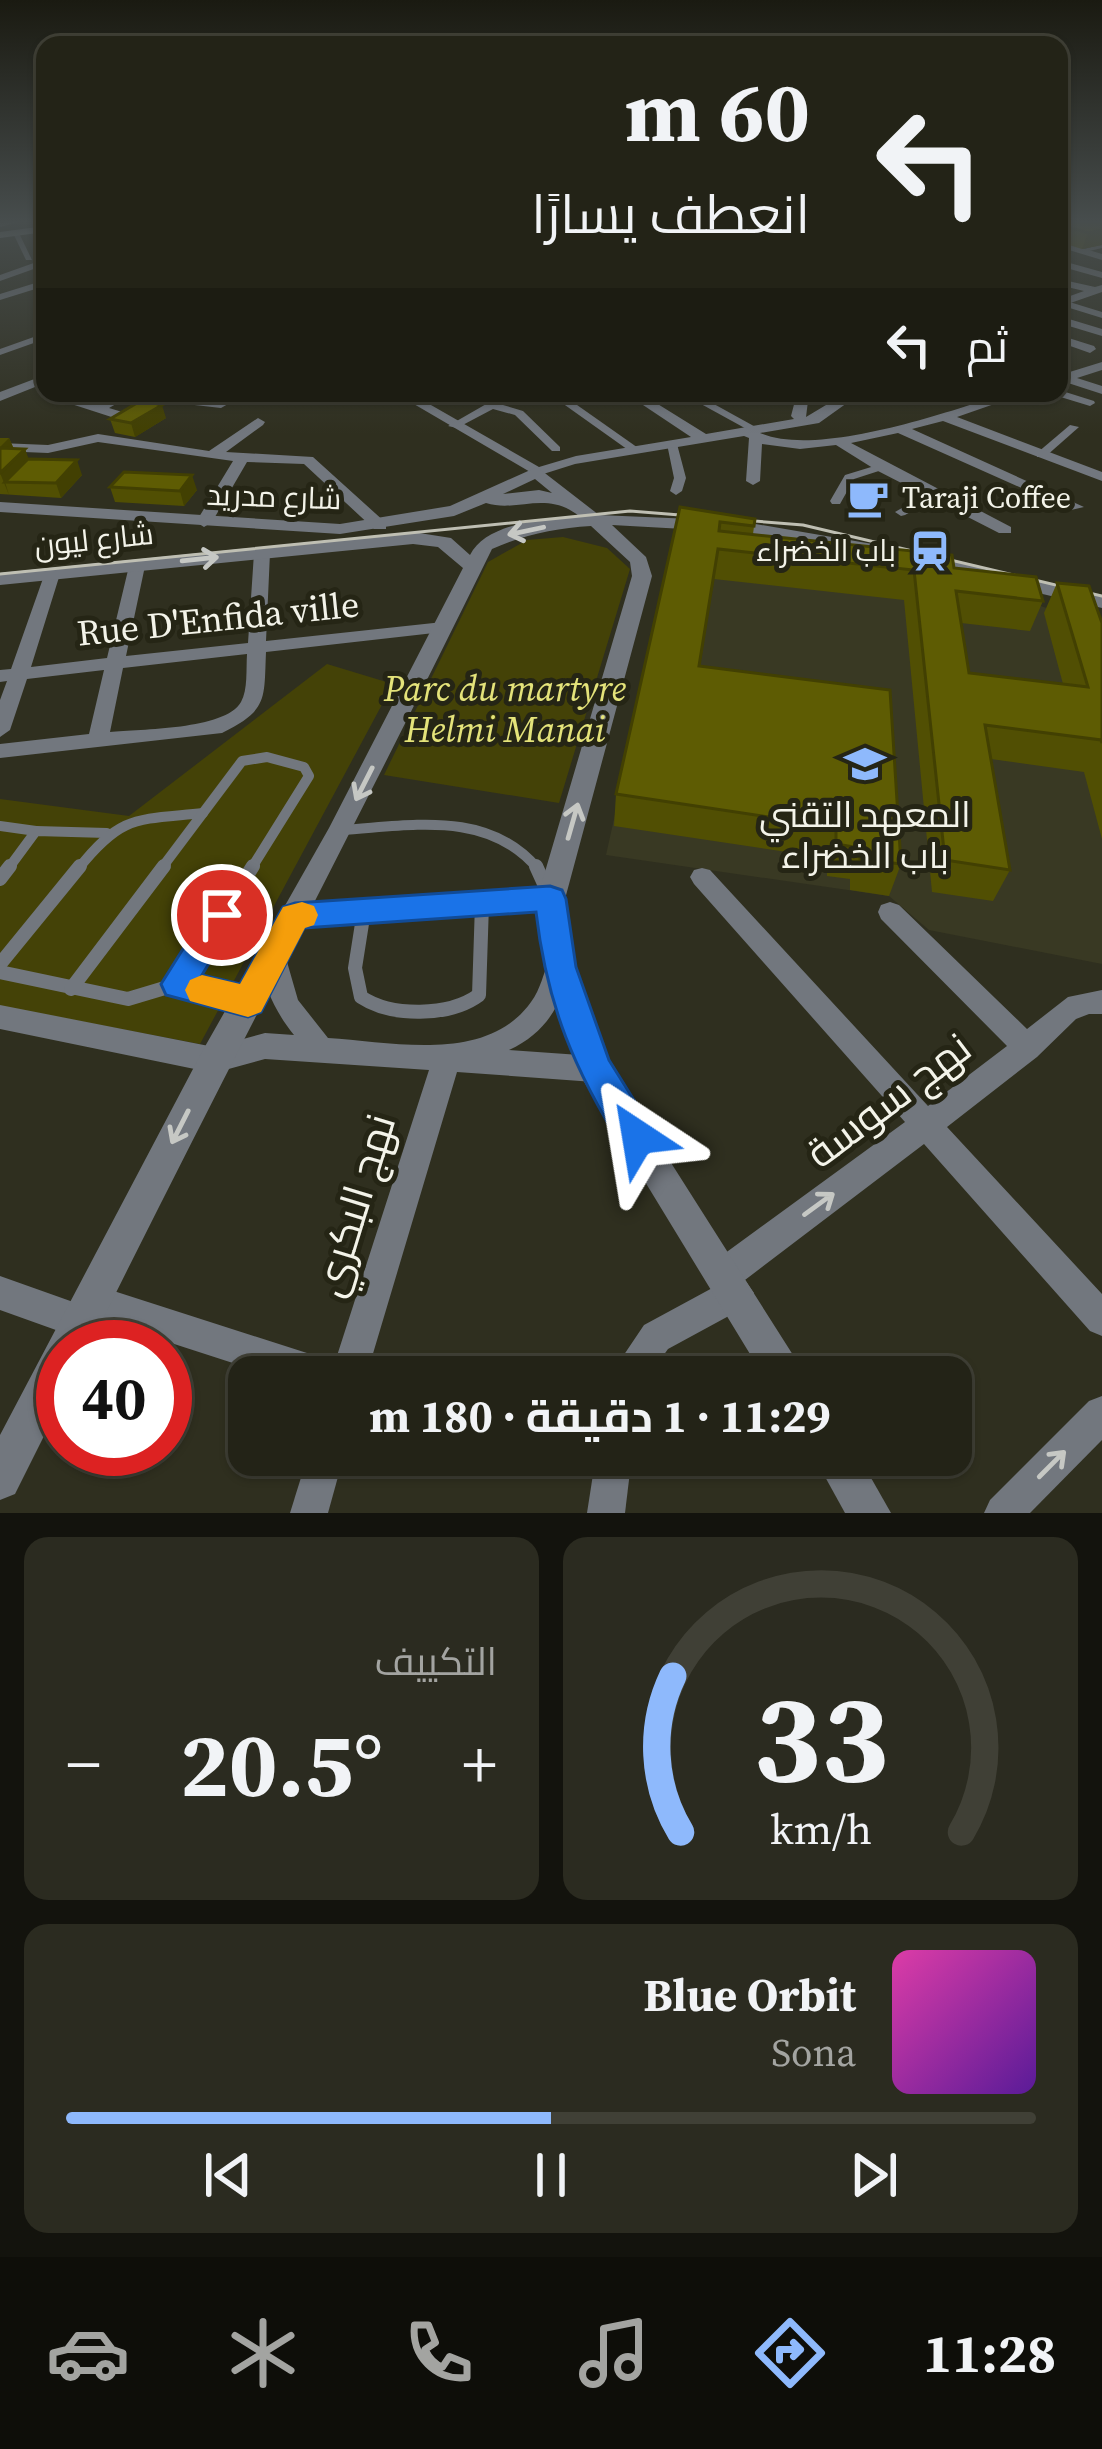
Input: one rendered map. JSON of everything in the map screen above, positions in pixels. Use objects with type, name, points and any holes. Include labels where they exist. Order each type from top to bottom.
[{"type":"street","points":[[6,295],[36,300]]},
{"type":"street","points":[[1068,306],[1102,315]]},
{"type":"street","points":[[1068,322],[1102,333]]},
{"type":"street","points":[[0,352],[36,339]]},
{"type":"street","points":[[1068,341],[1090,349]]},
{"type":"street","points":[[1076,363],[1097,368]]},
{"type":"street","points":[[1068,381],[1097,368]]},
{"type":"street","points":[[0,397],[36,383]]},
{"type":"street","points":[[1068,385],[1102,390]]},
{"type":"street","points":[[1068,389],[1090,403]]},
{"type":"street","points":[[77,402],[130,419]]},
{"type":"street","points":[[96,409],[110,402]]},
{"type":"street","points":[[0,447],[48,449],[98,437],[159,402]]},
{"type":"street","points":[[210,402],[221,404]]},
{"type":"street","points":[[414,402],[525,465],[633,554],[642,576],[550,899],[559,967],[594,1069],[774,1356]]},
{"type":"street","points":[[453,426],[503,402]]},
{"type":"street","points":[[566,402],[635,450]]},
{"type":"street","points":[[645,402],[704,439]]},
{"type":"street","points":[[700,402],[776,446],[899,429],[991,402]]},
{"type":"street","points":[[801,402],[798,416],[881,467],[1005,530]]},
{"type":"street","points":[[525,465],[752,434],[809,421],[840,402]]},
{"type":"street","points":[[493,405],[519,413],[556,449]]},
{"type":"street","points":[[945,417],[1101,476]]},
{"type":"street","points":[[212,456],[258,422]]},
{"type":"street","points":[[1041,455],[1074,428]]},
{"type":"street","points":[[899,429],[1076,507]]},
{"type":"street","points":[[752,434],[752,481]]},
{"type":"street","points":[[98,437],[212,456],[314,462],[380,526]]},
{"type":"street","points":[[672,444],[680,478],[676,491]]},
{"type":"street","points":[[204,522],[241,459]]},
{"type":"street","name":"شارع مدريد","points":[[0,507],[340,529],[380,526],[454,512],[525,465]]},
{"type":"street","points":[[836,501],[849,477],[881,467]]},
{"type":"street","points":[[901,512],[934,494]]},
{"type":"street","points":[[454,512],[524,496],[553,497],[586,514]]},
{"type":"street","points":[[82,1320],[214,1060],[341,830],[484,545],[586,514],[716,524],[808,535],[1081,606],[1102,602]]},
{"type":"street","name":"شارع ليون","points":[[0,579],[430,539],[454,548],[470,565]]},
{"type":"street","points":[[0,751],[215,728],[242,715],[254,698],[262,553]]},
{"type":"street","points":[[98,739],[137,566]]},
{"type":"street","points":[[0,730],[9,675],[52,574]]},
{"type":"street","name":"Rue D'Enfida ville","points":[[9,675],[443,627]]},
{"type":"street","points":[[703,877],[1102,1319]]},
{"type":"street","points":[[890,912],[1027,1048]]},
{"type":"street","points":[[274,956],[286,1005],[319,1047]]},
{"type":"street","points":[[446,1059],[534,1024],[545,1010],[559,967]]},
{"type":"street","name":"نهج سوسة","points":[[642,1356],[656,1337],[731,1284],[1027,1048],[1064,1012],[1091,1000],[1102,1002]]},
{"type":"street","points":[[0,1017],[214,1060],[252,1047],[319,1047],[594,1069]]},
{"type":"street","name":"نهج البكري","points":[[354,1356],[446,1059]]},
{"type":"street","points":[[0,1293],[54,1320]]},
{"type":"street","points":[[192,1352],[228,1359]]},
{"type":"street","points":[[0,1479],[36,1409]]},
{"type":"street","points":[[1003,1513],[1102,1414]]},
{"type":"street","points":[[309,1513],[320,1476]]},
{"type":"street","points":[[606,1513],[611,1476]]},
{"type":"street","points":[[847,1476],[869,1513]]},
{"type":"lane","points":[[71,989],[242,761],[267,757],[304,767],[309,776],[178,984]]},
{"type":"lane","points":[[0,826],[107,832],[139,820],[203,813]]},
{"type":"lane","points":[[295,916],[550,899],[543,871],[530,854],[490,830],[465,825],[341,830]]},
{"type":"lane","points":[[0,879],[36,831]]},
{"type":"lane","points":[[107,832],[0,968],[71,989],[128,999],[178,984],[248,1001]]},
{"type":"lane","points":[[364,911],[355,984],[362,998],[381,1007],[458,1010],[479,995],[482,904]]},
{"type":"shaded area","name":"المعهد التقني باب الخضراء","points":[[677,536],[1028,602],[1075,617],[1102,703],[1102,964],[929,930],[889,896],[606,855]]},
{"type":"green space","name":"Parc du martyre Helmi Manai","points":[[563,537],[607,548],[630,569],[559,803],[384,775],[488,562],[527,540]]},
{"type":"green space","points":[[327,664],[393,684],[200,1044],[0,1006],[0,799],[129,816]]},
{"type":"building","points":[[139,402],[162,405],[131,423],[110,419]]},
{"type":"building","points":[[0,448],[25,449],[0,473]]},
{"type":"building","points":[[28,459],[77,460],[56,483],[5,482]]},
{"type":"building","points":[[124,472],[192,475],[180,491],[110,487]]},
{"type":"building","points":[[680,507],[755,519],[754,526],[720,522],[719,531],[952,555],[954,568],[1036,577],[1043,601],[956,591],[969,673],[1088,687],[1057,583],[1089,586],[1102,623],[1102,743],[985,725],[1010,870],[945,860],[914,570],[718,549],[699,666],[890,690],[901,864],[860,859],[860,848],[836,844],[836,827],[616,794]]},
{"type":"tram line","points":[[0,574],[630,511],[803,525],[1102,596]]},
{"type":"slow traffic","points":[[202,990],[248,1001],[295,916],[302,915]]},
{"type":"place","name":"Taraji Coffee","points":[[868,498]]},
{"type":"place","name":"باب الخضراء","points":[[930,551]]},
{"type":"place","name":"المعهد التقني باب الخضراء","points":[[865,764]]},
{"type":"route","points":[[222,915],[178,984],[248,1001],[295,916],[550,899],[559,967],[594,1069],[638,1137]]}]
